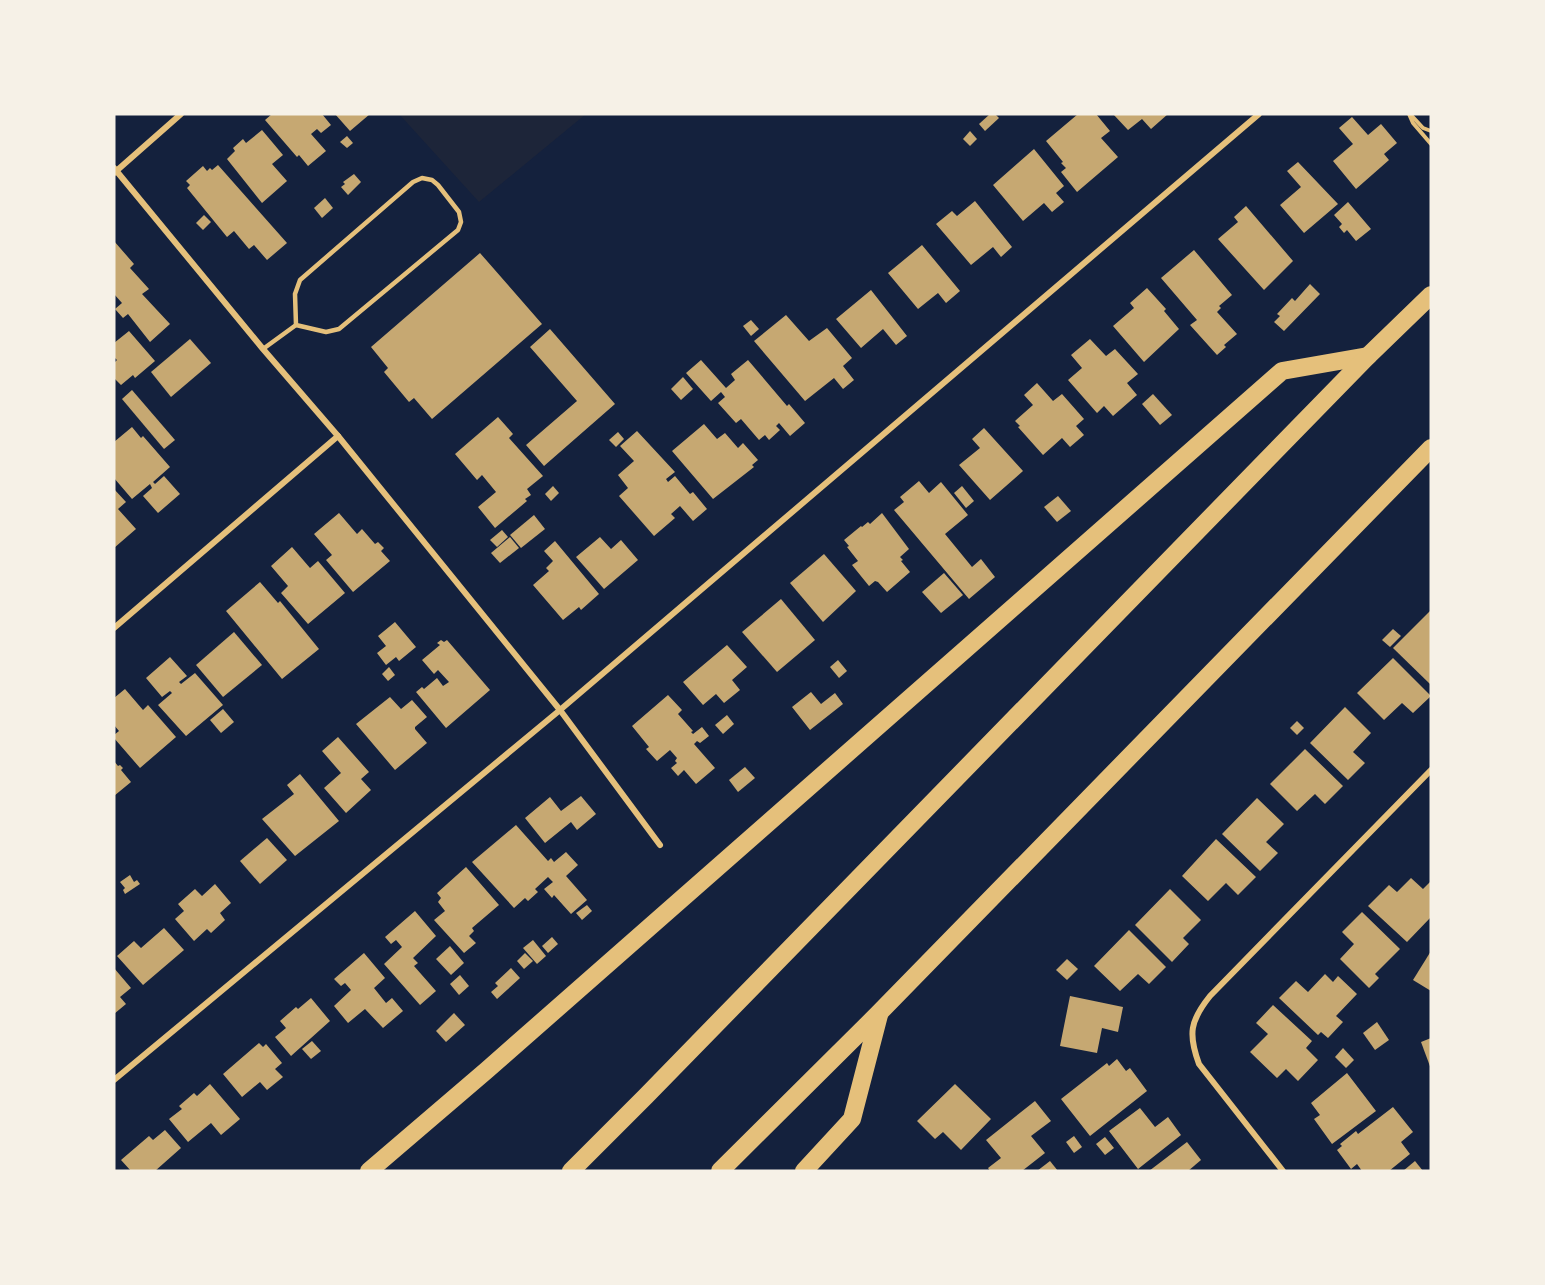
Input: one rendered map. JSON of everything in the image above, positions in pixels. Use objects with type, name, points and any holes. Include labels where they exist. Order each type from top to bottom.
[{"type":"highway","points":[[571,1171],[1368,356],[1431,295]]},
{"type":"highway","points":[[369,1171],[1282,371],[1368,356]]},
{"type":"highway","points":[[720,1171],[879,1013],[1431,448]]},
{"type":"highway","points":[[804,1171],[852,1119],[879,1013]]},
{"type":"street","points":[[181,114],[115,171],[338,436],[560,710],[660,845]]},
{"type":"street","points":[[114,1080],[560,710],[1259,114]]},
{"type":"street","points":[[114,628],[338,436]]},
{"type":"street","points":[[1283,1171],[1199,1064],[1193,1046],[1192,1028],[1199,1010],[1210,996],[1431,770]]},
{"type":"lane","points":[[263,349],[296,325],[326,332],[339,329],[458,230],[461,222],[459,212],[438,185],[432,180],[422,178],[413,182],[300,280],[295,294],[296,325]]},
{"type":"path","points":[[1410,114],[1422,128],[1431,131]]},
{"type":"path","points":[[1410,114],[1413,123],[1431,144]]},
{"type":"shaded area","points":[[399,114],[586,114],[479,202]]},
{"type":"building","points":[[272,114],[322,114],[331,125],[321,133],[317,129],[311,134],[326,151],[308,166],[299,155],[297,157],[265,120]]},
{"type":"building","points":[[335,114],[370,114],[350,131]]},
{"type":"building","points":[[990,114],[995,114],[999,118],[985,131],[979,124]]},
{"type":"building","points":[[1078,114],[1096,114],[1110,131],[1101,138],[1118,157],[1077,192],[1061,172],[1066,168],[1061,163],[1063,162],[1046,141]]},
{"type":"building","points":[[1113,114],[1168,114],[1151,129],[1142,119],[1128,130]]},
{"type":"building","points":[[1352,117],[1368,135],[1381,124],[1397,143],[1384,154],[1389,160],[1356,189],[1333,161],[1353,144],[1339,128]]},
{"type":"building","points":[[262,130],[283,155],[272,164],[287,181],[262,203],[227,159],[235,151],[233,148],[243,139],[246,143]]},
{"type":"building","points":[[970,131],[977,139],[970,146],[963,139]]},
{"type":"building","points":[[347,136],[353,143],[347,148],[340,142]]},
{"type":"building","points":[[1034,149],[1064,186],[1056,193],[1064,202],[1052,212],[1044,203],[1023,221],[993,185]]},
{"type":"building","points":[[1298,162],[1338,204],[1304,233],[1280,205],[1301,187],[1287,171]]},
{"type":"building","points":[[218,165],[287,243],[267,260],[254,245],[249,249],[234,231],[227,237],[187,188],[190,185],[186,181],[203,166],[207,171]]},
{"type":"building","points":[[354,174],[361,182],[348,195],[341,187],[345,184],[343,182]]},
{"type":"building","points":[[325,198],[333,208],[322,218],[314,208]]},
{"type":"building","points":[[975,201],[1012,247],[1001,257],[993,247],[971,265],[936,224],[952,211],[957,216]]},
{"type":"building","points":[[1348,202],[1371,229],[1356,241],[1347,230],[1344,233],[1339,227],[1342,224],[1334,215]]},
{"type":"building","points":[[1246,206],[1293,261],[1264,290],[1218,239],[1238,222],[1234,217]]},
{"type":"building","points":[[204,215],[211,222],[203,230],[196,223]]},
{"type":"building","points":[[114,241],[134,264],[130,268],[149,289],[142,294],[170,324],[150,342],[128,314],[123,318],[115,309],[122,303],[114,294]]},
{"type":"building","points":[[922,245],[960,291],[946,303],[938,293],[918,309],[888,273]]},
{"type":"building","points":[[1194,250],[1232,295],[1219,306],[1221,308],[1217,312],[1237,334],[1224,345],[1226,347],[1217,355],[1190,325],[1197,320],[1161,278]]},
{"type":"building","points":[[480,253],[542,324],[432,419],[414,398],[409,402],[384,372],[388,368],[371,347]]},
{"type":"building","points":[[1310,284],[1320,294],[1284,331],[1274,322],[1280,316],[1277,314],[1292,298],[1295,301]]},
{"type":"building","points":[[1147,288],[1166,309],[1164,311],[1179,329],[1144,362],[1113,326],[1134,308],[1130,303]]},
{"type":"building","points":[[871,290],[907,336],[896,345],[883,329],[861,348],[836,319]]},
{"type":"building","points":[[786,315],[809,341],[827,328],[852,358],[843,366],[854,380],[843,389],[834,378],[805,401],[754,341]]},
{"type":"building","points":[[751,320],[759,329],[751,336],[743,326]]},
{"type":"building","points":[[550,329],[615,404],[544,466],[526,445],[577,401],[530,347]]},
{"type":"building","points":[[129,331],[155,361],[135,378],[133,375],[121,385],[114,378],[114,363],[117,360],[114,357],[114,343]]},
{"type":"building","points":[[190,339],[211,363],[171,397],[151,372]]},
{"type":"building","points":[[1090,339],[1106,356],[1115,349],[1138,374],[1127,383],[1137,395],[1113,416],[1104,406],[1097,413],[1068,380],[1082,368],[1071,355]]},
{"type":"building","points":[[701,360],[726,388],[735,380],[731,374],[748,360],[787,406],[789,404],[805,423],[790,436],[779,423],[776,426],[780,430],[769,440],[765,435],[759,440],[741,419],[736,423],[718,403],[725,397],[721,392],[711,401],[686,373]]},
{"type":"building","points":[[683,377],[693,389],[681,400],[671,389]]},
{"type":"building","points":[[1037,383],[1053,401],[1062,394],[1084,419],[1076,426],[1084,435],[1070,447],[1062,438],[1043,455],[1015,421],[1033,405],[1024,395]]},
{"type":"building","points":[[132,390],[175,440],[164,449],[122,399]]},
{"type":"building","points":[[1153,394],[1172,415],[1160,425],[1142,404]]},
{"type":"building","points":[[498,417],[513,434],[509,438],[543,476],[527,489],[531,495],[525,499],[527,501],[495,528],[478,507],[496,492],[482,475],[477,480],[455,454]]},
{"type":"building","points":[[704,424],[717,439],[725,433],[738,448],[743,443],[758,460],[752,465],[754,467],[713,499],[672,451]]},
{"type":"building","points":[[132,427],[170,467],[153,482],[155,484],[164,476],[180,494],[158,513],[143,496],[152,488],[150,484],[132,499],[114,478],[114,442]]},
{"type":"building","points":[[984,428],[1023,471],[990,500],[959,465],[980,448],[972,439]]},
{"type":"building","points":[[637,431],[675,472],[666,479],[668,482],[675,476],[707,509],[693,521],[680,506],[671,514],[675,518],[654,536],[619,496],[628,488],[618,475],[634,461],[620,446]]},
{"type":"building","points":[[618,432],[624,439],[616,447],[609,440]]},
{"type":"building","points":[[919,481],[929,493],[941,482],[968,515],[945,534],[972,567],[981,559],[995,577],[969,599],[894,510],[904,502],[900,497]]},
{"type":"building","points":[[553,486],[559,493],[551,501],[545,494]]},
{"type":"building","points":[[962,486],[974,501],[966,508],[954,493]]},
{"type":"building","points":[[114,489],[126,502],[118,509],[136,529],[114,548]]},
{"type":"building","points":[[1058,496],[1071,511],[1057,522],[1044,507]]},
{"type":"building","points":[[339,513],[357,534],[362,529],[375,544],[378,542],[384,548],[381,551],[390,561],[353,592],[326,560],[332,555],[314,534]]},
{"type":"building","points":[[882,513],[909,549],[900,557],[910,572],[887,592],[875,581],[869,586],[852,565],[858,561],[844,540],[861,526],[868,522],[870,524]]},
{"type":"building","points":[[534,515],[545,529],[521,548],[510,535]]},
{"type":"building","points":[[502,530],[508,537],[497,547],[490,540]]},
{"type":"building","points":[[510,537],[519,548],[500,563],[491,553]]},
{"type":"building","points":[[600,537],[611,549],[621,540],[638,560],[604,589],[576,557]]},
{"type":"building","points":[[555,541],[599,594],[581,610],[579,607],[563,620],[533,585],[549,571],[546,568],[553,561],[544,551]]},
{"type":"building","points":[[292,547],[310,568],[318,561],[345,593],[308,624],[281,593],[288,586],[271,566]]},
{"type":"building","points":[[824,554],[856,591],[823,622],[790,583]]},
{"type":"building","points":[[944,573],[963,595],[941,613],[922,592]]},
{"type":"building","points":[[260,582],[278,603],[280,601],[319,649],[282,679],[226,611]]},
{"type":"building","points":[[781,599],[815,640],[777,672],[742,632]]},
{"type":"building","points":[[1431,610],[1431,685],[1393,648]]},
{"type":"building","points":[[395,622],[416,647],[399,661],[396,657],[386,665],[377,653],[386,646],[378,636]]},
{"type":"building","points":[[1393,629],[1401,636],[1390,647],[1382,640]]},
{"type":"building","points":[[234,632],[262,665],[223,697],[196,665]]},
{"type":"building","points":[[441,640],[444,642],[447,640],[490,690],[446,728],[416,692],[422,687],[424,689],[437,678],[443,686],[449,682],[438,670],[434,674],[422,660],[440,645],[437,643]]},
{"type":"building","points":[[727,645],[747,667],[732,680],[740,690],[724,703],[716,694],[703,705],[683,682]]},
{"type":"building","points":[[170,657],[187,676],[179,682],[181,684],[195,673],[223,705],[186,736],[158,705],[172,693],[170,691],[162,697],[146,678]]},
{"type":"building","points":[[1393,658],[1431,696],[1413,713],[1402,703],[1384,720],[1357,693]]},
{"type":"building","points":[[838,660],[847,671],[839,678],[830,667]]},
{"type":"building","points":[[389,667],[395,675],[388,681],[382,674]]},
{"type":"building","points":[[125,689],[143,710],[148,705],[176,737],[140,768],[114,738],[119,731],[114,725],[114,698]]},
{"type":"building","points":[[811,692],[821,704],[835,693],[843,704],[810,730],[792,707]]},
{"type":"building","points":[[668,695],[682,710],[678,714],[693,734],[702,727],[709,736],[700,743],[697,741],[694,744],[715,768],[696,784],[684,770],[678,776],[671,768],[677,763],[675,761],[677,758],[670,750],[657,761],[646,749],[649,747],[632,726]]},
{"type":"building","points":[[390,697],[401,709],[412,700],[427,717],[415,729],[427,743],[395,770],[356,724]]},
{"type":"building","points":[[1345,707],[1371,733],[1353,752],[1365,763],[1348,780],[1310,743]]},
{"type":"building","points":[[223,709],[234,722],[221,733],[210,720]]},
{"type":"building","points":[[727,715],[734,724],[723,734],[715,725]]},
{"type":"building","points":[[1297,721],[1304,728],[1297,735],[1290,728]]},
{"type":"building","points":[[338,737],[369,772],[361,779],[371,790],[346,813],[324,788],[341,773],[322,751]]},
{"type":"building","points":[[1305,749],[1343,786],[1325,804],[1315,794],[1297,811],[1270,784]]},
{"type":"building","points":[[114,761],[123,768],[121,770],[131,782],[114,796]]},
{"type":"building","points":[[745,767],[755,778],[738,792],[729,780]]},
{"type":"building","points":[[300,774],[339,821],[295,856],[262,819],[294,794],[287,785]]},
{"type":"building","points":[[581,796],[596,814],[577,830],[571,822],[545,843],[525,818],[550,797],[561,811]]},
{"type":"building","points":[[1257,798],[1284,824],[1266,842],[1278,853],[1260,871],[1222,834]]},
{"type":"building","points":[[516,825],[548,861],[551,858],[554,862],[566,852],[578,865],[566,876],[587,900],[571,914],[554,895],[552,898],[544,889],[553,882],[548,877],[535,889],[538,892],[528,901],[525,898],[514,908],[472,862]]},
{"type":"building","points":[[267,838],[287,860],[260,884],[240,861]]},
{"type":"building","points":[[1216,839],[1256,877],[1238,895],[1226,883],[1208,901],[1182,876]]},
{"type":"building","points":[[466,867],[499,905],[472,928],[474,931],[469,936],[476,943],[464,953],[434,920],[445,911],[438,902],[441,898],[437,893]]},
{"type":"building","points":[[130,875],[134,882],[137,880],[140,884],[125,894],[123,890],[125,888],[120,882]]},
{"type":"building","points":[[1411,878],[1423,889],[1431,881],[1431,917],[1407,942],[1368,906],[1389,885],[1397,892]]},
{"type":"building","points":[[215,884],[231,903],[220,913],[225,920],[211,933],[207,929],[194,941],[175,919],[184,911],[178,904],[195,889],[202,896]]},
{"type":"building","points":[[1170,889],[1201,920],[1183,938],[1189,944],[1172,962],[1135,925]]},
{"type":"building","points":[[587,905],[592,911],[582,920],[576,913]]},
{"type":"building","points":[[415,911],[436,936],[413,958],[418,963],[414,966],[436,991],[420,1005],[384,964],[402,947],[396,940],[391,944],[385,937]]},
{"type":"building","points":[[1362,912],[1400,949],[1375,974],[1379,978],[1369,988],[1340,959],[1354,944],[1342,932]]},
{"type":"building","points":[[164,928],[184,950],[143,985],[117,956],[134,941],[141,948]]},
{"type":"building","points":[[1129,930],[1166,967],[1149,984],[1138,974],[1120,991],[1094,966]]},
{"type":"building","points":[[552,937],[558,944],[548,953],[542,946]]},
{"type":"building","points":[[533,940],[546,956],[537,964],[523,948]]},
{"type":"building","points":[[450,946],[464,963],[451,975],[436,959]]},
{"type":"building","points":[[1431,951],[1431,991],[1413,980]]},
{"type":"building","points":[[364,953],[385,978],[374,988],[386,1003],[392,998],[403,1011],[383,1028],[365,1009],[348,1023],[334,1006],[351,990],[345,983],[341,986],[334,979]]},
{"type":"building","points":[[525,953],[533,961],[524,969],[517,961]]},
{"type":"building","points":[[1067,959],[1078,969],[1067,980],[1056,970]]},
{"type":"building","points":[[114,968],[131,988],[120,997],[126,1004],[114,1014]]},
{"type":"building","points":[[511,968],[520,978],[497,999],[491,992],[498,986],[495,983]]},
{"type":"building","points":[[1325,974],[1333,982],[1338,976],[1357,994],[1336,1016],[1343,1022],[1328,1038],[1321,1032],[1318,1035],[1279,998],[1296,981],[1308,992]]},
{"type":"building","points":[[460,975],[469,986],[459,995],[450,984]]},
{"type":"building","points":[[1070,996],[1123,1007],[1118,1032],[1102,1028],[1097,1053],[1060,1046]]},
{"type":"building","points":[[311,998],[330,1021],[291,1056],[275,1037],[286,1028],[280,1021]]},
{"type":"building","points":[[1273,1005],[1312,1041],[1306,1048],[1318,1060],[1298,1081],[1286,1069],[1277,1078],[1250,1052],[1268,1034],[1256,1023]]},
{"type":"building","points":[[454,1013],[465,1025],[446,1042],[436,1031]]},
{"type":"building","points":[[1377,1022],[1389,1040],[1375,1050],[1363,1033]]},
{"type":"building","points":[[1431,1038],[1431,1069],[1421,1042]]},
{"type":"building","points":[[312,1041],[321,1051],[311,1059],[302,1049]]},
{"type":"building","points":[[259,1043],[263,1047],[266,1044],[282,1063],[275,1069],[283,1077],[267,1090],[260,1082],[242,1097],[223,1074]]},
{"type":"building","points":[[1343,1048],[1354,1060],[1346,1068],[1335,1057]]},
{"type":"building","points":[[1117,1059],[1126,1071],[1130,1068],[1147,1091],[1090,1136],[1061,1099],[1107,1063],[1109,1066]]},
{"type":"building","points":[[1347,1073],[1376,1111],[1332,1144],[1314,1119],[1320,1115],[1311,1103]]},
{"type":"building","points":[[210,1084],[240,1119],[221,1135],[211,1123],[188,1142],[169,1119],[182,1109],[179,1106],[194,1093],[197,1096]]},
{"type":"building","points":[[955,1084],[991,1119],[961,1150],[943,1132],[935,1139],[917,1121]]},
{"type":"building","points":[[1035,1101],[1051,1121],[1031,1136],[1045,1153],[1022,1171],[990,1171],[988,1168],[1001,1158],[986,1140]]},
{"type":"building","points":[[1393,1107],[1413,1132],[1401,1142],[1410,1154],[1389,1171],[1362,1171],[1357,1164],[1351,1169],[1337,1150],[1342,1146],[1340,1144],[1356,1131],[1358,1134]]},
{"type":"building","points":[[1140,1108],[1155,1127],[1168,1117],[1181,1135],[1138,1169],[1109,1131]]},
{"type":"building","points":[[165,1130],[181,1148],[155,1171],[131,1171],[121,1160],[149,1136],[153,1140]]},
{"type":"building","points":[[1074,1136],[1082,1147],[1074,1153],[1066,1142]]},
{"type":"building","points":[[1105,1137],[1114,1148],[1105,1155],[1096,1144]]},
{"type":"building","points":[[1187,1142],[1201,1160],[1188,1171],[1149,1171]]},
{"type":"building","points":[[1050,1161],[1058,1171],[1037,1171]]},
{"type":"building","points":[[1415,1161],[1423,1171],[1403,1171]]}]
